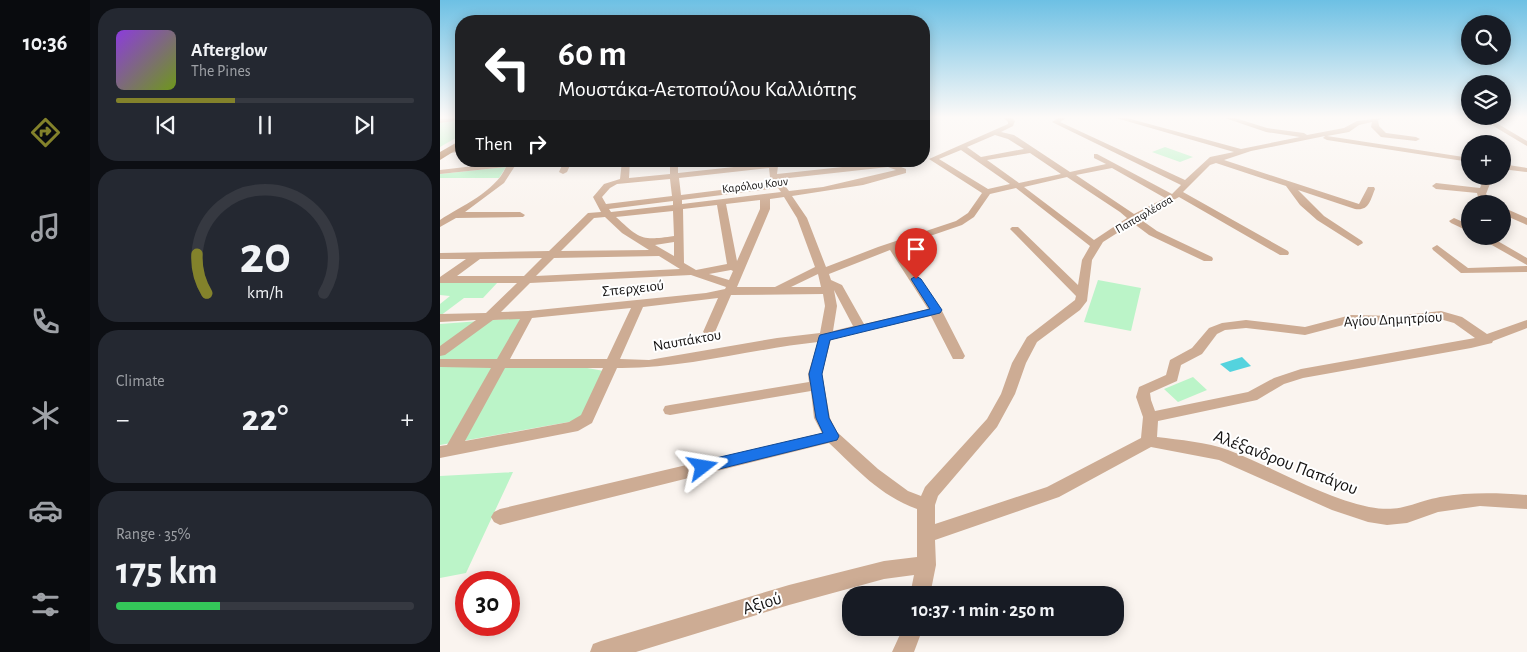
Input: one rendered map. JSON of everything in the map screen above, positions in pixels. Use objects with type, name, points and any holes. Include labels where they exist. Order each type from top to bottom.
[{"type":"street","points":[[959,148],[933,159],[987,192]]},
{"type":"street","points":[[922,586],[926,565],[926,505],[931,492],[992,423],[1008,394],[1019,363],[1032,340],[1076,308],[1082,296],[1085,269],[1095,244],[1017,185],[964,148]]},
{"type":"street","points":[[1028,148],[1134,218],[1153,233],[1208,259]]},
{"type":"street","points":[[1102,148],[1284,252]]},
{"type":"street","points":[[1231,148],[1240,151]]},
{"type":"street","name":"Παπαφλέσσα","points":[[1095,244],[1134,218],[1179,192],[1213,159],[1253,148]]},
{"type":"street","points":[[1397,148],[1461,159]]},
{"type":"street","points":[[981,159],[1031,150]]},
{"type":"street","points":[[1097,156],[1113,165],[1179,192]]},
{"type":"street","points":[[1213,159],[1360,207],[1364,204],[1371,189]]},
{"type":"street","points":[[778,290],[825,278],[890,247],[967,218],[987,192],[1113,165]]},
{"type":"street","points":[[440,172],[491,167]]},
{"type":"street","points":[[440,224],[498,183],[506,175],[510,167]]},
{"type":"street","points":[[563,172],[565,167]]},
{"type":"street","points":[[624,181],[625,167]]},
{"type":"street","points":[[674,167],[678,205],[679,264]]},
{"type":"street","points":[[718,171],[720,167]]},
{"type":"street","points":[[729,289],[679,264],[625,231],[608,215],[597,197],[606,186],[624,181],[718,171],[776,174],[832,167]]},
{"type":"street","name":"Καρόλου Κουν","points":[[678,205],[765,196],[776,174],[852,185],[903,172],[894,167]]},
{"type":"street","points":[[1511,167],[1527,170]]},
{"type":"street","points":[[440,352],[489,317],[591,215],[608,215],[678,205],[776,174]]},
{"type":"street","points":[[776,174],[802,218],[825,278],[831,315],[817,364],[816,385],[822,418],[832,436],[872,474],[902,496],[926,505]]},
{"type":"street","points":[[1290,185],[1297,197],[1314,214],[1358,243]]},
{"type":"street","points":[[1482,195],[1485,185]]},
{"type":"street","points":[[1436,186],[1483,191]]},
{"type":"street","points":[[709,332],[729,289],[736,268],[765,209],[765,196]]},
{"type":"street","points":[[721,202],[736,268]]},
{"type":"street","points":[[608,215],[678,205]]},
{"type":"street","points":[[1511,214],[1527,222]]},
{"type":"street","points":[[454,215],[520,215]]},
{"type":"street","points":[[1454,221],[1461,224]]},
{"type":"street","points":[[1014,230],[1082,296]]},
{"type":"street","points":[[646,243],[678,238]]},
{"type":"street","points":[[1497,245],[1527,262]]},
{"type":"street","points":[[890,247],[894,248],[901,257],[936,310],[958,356]]},
{"type":"street","points":[[1437,248],[1464,270],[1527,269]]},
{"type":"street","points":[[440,256],[662,253]]},
{"type":"street","points":[[443,280],[478,255]]},
{"type":"street","points":[[443,280],[526,280],[694,272],[736,268]]},
{"type":"street","points":[[825,278],[838,286],[860,328]]},
{"type":"street","name":"Σπερχειού","points":[[440,318],[528,315],[706,297],[729,289],[778,290],[825,278]]},
{"type":"street","points":[[446,451],[578,425],[587,419],[638,303]]},
{"type":"street","name":"Ναυπάκτου","points":[[440,362],[649,364],[777,342],[824,337],[936,310]]},
{"type":"street","points":[[446,451],[528,315]]},
{"type":"street","name":"Αγίου Δημητρίου","points":[[1149,441],[1151,417],[1142,394],[1144,390],[1172,378],[1175,363],[1197,351],[1209,334],[1222,327],[1254,324],[1305,331],[1351,319],[1395,320],[1441,315],[1458,320],[1487,340]]},
{"type":"street","points":[[1151,417],[1252,396],[1279,381],[1301,374],[1412,356],[1487,340],[1523,329]]},
{"type":"street","points":[[670,410],[816,385]]},
{"type":"street","points":[[500,517],[832,436]]},
{"type":"street","points":[[925,535],[1054,491],[1149,441]]},
{"type":"street","name":"Αλέξανδρου Παπάγου","points":[[1149,441],[1222,454],[1338,505],[1368,514],[1387,517],[1408,515],[1438,504],[1480,499],[1527,502]]},
{"type":"street","name":"Αξιού","points":[[601,652],[788,594],[884,570],[926,565]]},
{"type":"street","points":[[903,652],[910,636]]},
{"type":"green space","points":[[1161,148],[1169,148],[1193,157],[1180,162],[1152,152]]},
{"type":"green space","points":[[506,167],[499,178],[440,178],[440,174]]},
{"type":"green space","points":[[1098,280],[1141,288],[1131,331],[1084,322]]},
{"type":"green space","points":[[498,282],[483,298],[464,298],[440,316],[440,304],[450,296],[440,295],[440,283]]},
{"type":"green space","points":[[521,318],[495,366],[576,366],[604,371],[580,420],[440,445],[440,324]]},
{"type":"green space","points":[[1193,377],[1207,390],[1178,402],[1164,389]]},
{"type":"green space","points":[[513,472],[467,571],[455,571],[455,575],[440,578],[440,476]]},
{"type":"water","points":[[1242,357],[1251,366],[1230,372],[1220,364]]},
{"type":"route","points":[[703,467],[832,436],[822,418],[815,374],[824,337],[936,310],[916,279]]}]
